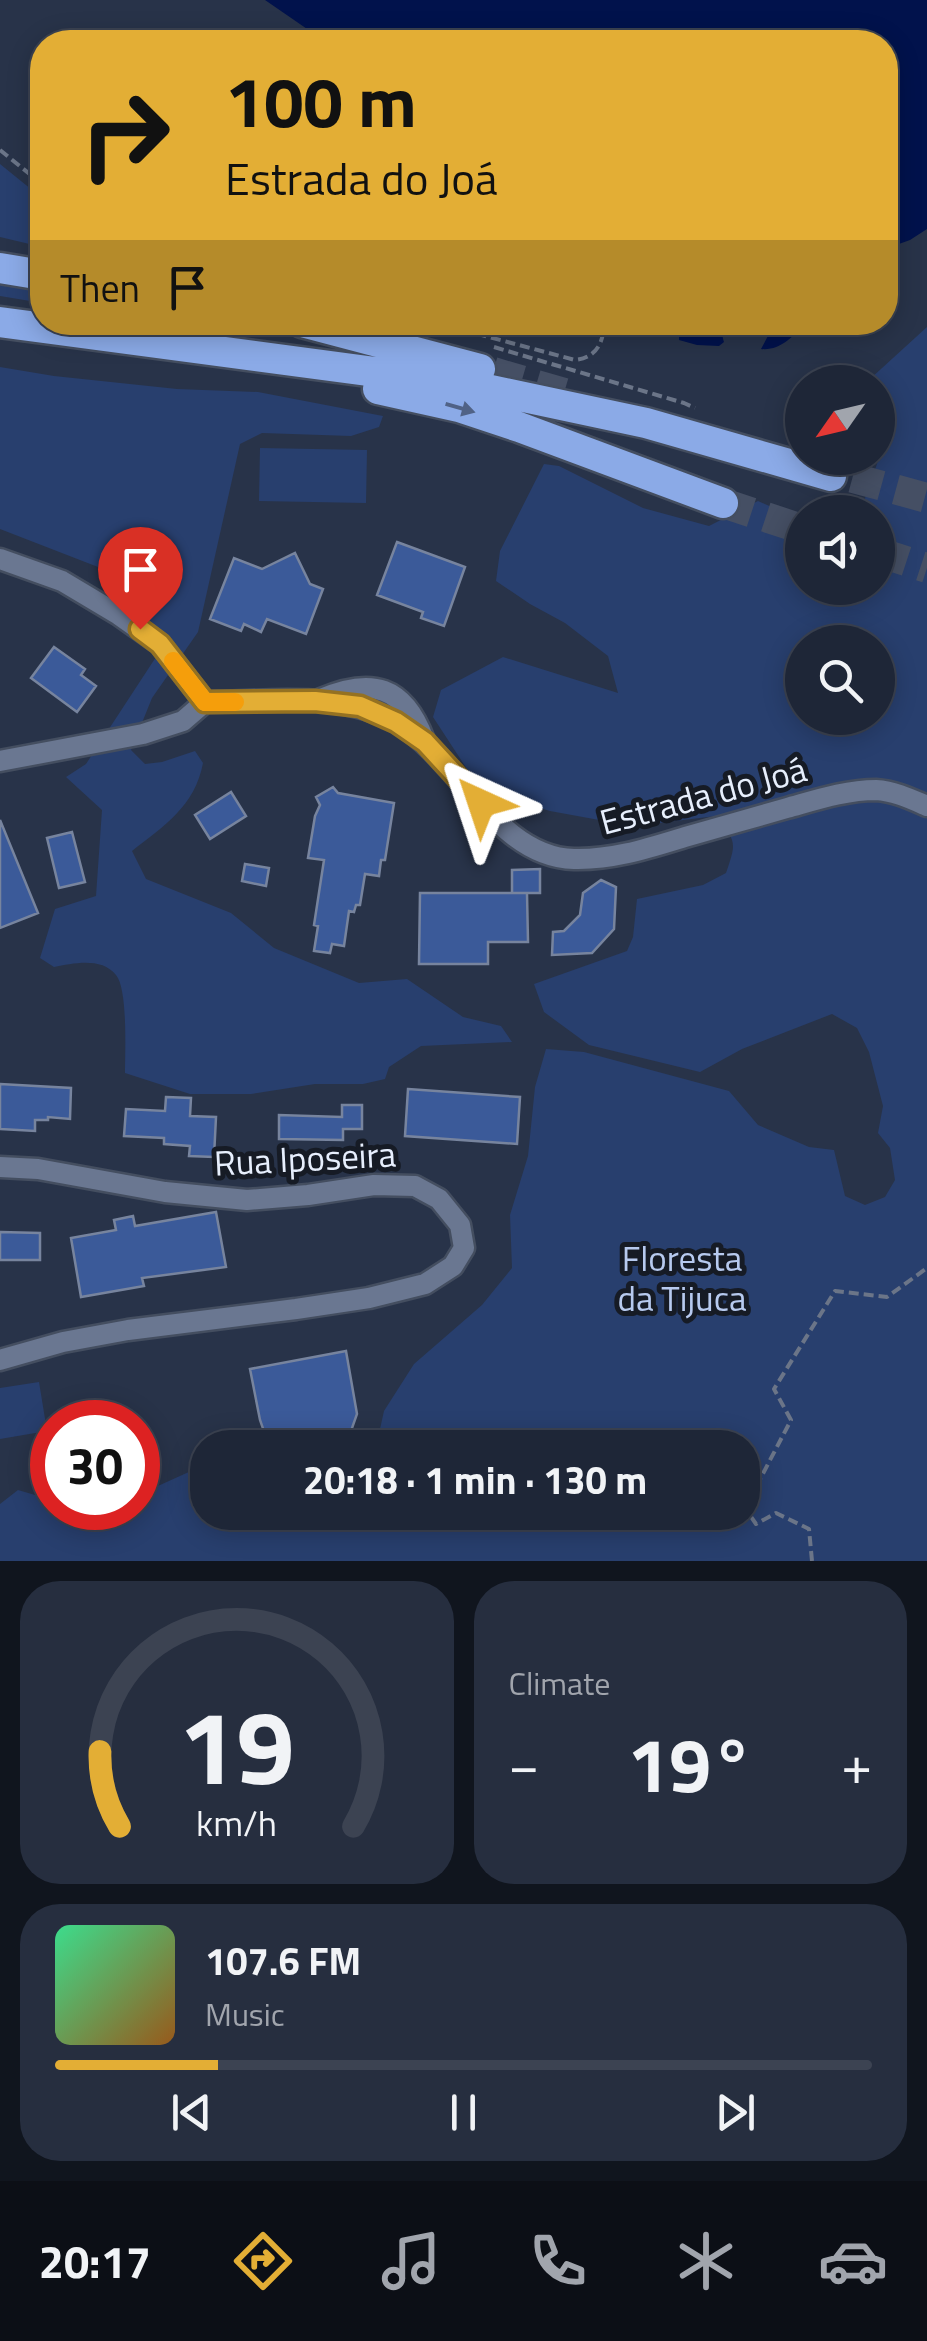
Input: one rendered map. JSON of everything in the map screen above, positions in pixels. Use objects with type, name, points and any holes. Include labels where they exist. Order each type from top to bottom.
[{"type":"highway","points":[[0,268],[30,274]]},
{"type":"highway","points":[[0,322],[30,326]]},
{"type":"highway","points":[[93,335],[458,383],[646,423],[830,476]]},
{"type":"highway","points":[[369,335],[488,358]]},
{"type":"highway","points":[[229,354],[459,407],[723,503]]},
{"type":"street","points":[[0,559],[62,580],[119,614],[160,644],[205,702],[182,721],[143,734],[0,761]]},
{"type":"street","name":"Estrada do Joá","points":[[205,702],[315,701],[360,706],[396,722],[425,742],[511,834],[540,852],[572,859],[623,855],[833,795],[876,790],[927,806]]},
{"type":"street","name":"Rua Iposeira","points":[[0,1167],[164,1192],[247,1200],[374,1185],[415,1186],[439,1199],[460,1225],[464,1248],[453,1266],[425,1284],[369,1298],[128,1330],[62,1342],[0,1360]]},
{"type":"path","points":[[0,150],[30,174]]},
{"type":"path","points":[[482,335],[575,360],[589,356],[604,335]]},
{"type":"path","points":[[488,358],[696,409]]},
{"type":"path","points":[[812,1561],[809,1529],[776,1513],[756,1524],[746,1508],[791,1420],[774,1389],[835,1291],[887,1297],[927,1268]]},
{"type":"green space","points":[[0,164],[30,188],[30,244],[0,237]]},
{"type":"green space","points":[[0,279],[30,285],[30,301],[0,296]]},
{"type":"green space","name":"Floresta da Tijuca","points":[[927,327],[927,1561],[0,1561],[0,1504],[18,1490],[30,1494],[30,1530],[160,1530],[160,1485],[190,1471],[190,1530],[760,1530],[760,1430],[380,1430],[384,1411],[414,1364],[482,1305],[512,1268],[510,1215],[528,1156],[535,1087],[546,1049],[584,1052],[729,1091],[758,1125],[809,1147],[834,1150],[845,1196],[865,1205],[885,1197],[895,1180],[890,1148],[878,1133],[883,1106],[869,1052],[857,1028],[832,1014],[742,1049],[700,1072],[589,1045],[544,1012],[534,984],[627,951],[633,937],[637,899],[703,885],[726,873],[733,842],[716,816],[621,824],[520,802],[467,769],[433,717],[441,690],[503,657],[618,693],[608,656],[565,623],[496,581],[500,551],[544,464],[559,466],[643,508],[709,526],[758,501],[785,512],[785,605],[895,605],[895,495],[866,495],[873,475],[895,475],[895,365],[885,365]]},
{"type":"green space","points":[[0,367],[177,389],[258,392],[383,416],[379,427],[351,436],[262,433],[240,444],[198,632],[152,698],[131,750],[145,764],[195,751],[203,763],[185,803],[132,851],[146,879],[231,913],[274,948],[359,983],[407,979],[463,1017],[501,1026],[512,1042],[421,1046],[389,1067],[385,1079],[251,1094],[190,1094],[125,1073],[124,1007],[116,975],[96,964],[54,967],[40,958],[55,909],[96,896],[102,810],[66,777],[86,764],[156,657],[133,590],[98,567],[0,529]]},
{"type":"green space","points":[[260,448],[367,450],[366,503],[259,501]]},
{"type":"green space","points":[[39,1382],[42,1400],[30,1400],[30,1434],[0,1439],[0,1388]]},
{"type":"shaded area","points":[[265,0],[927,0],[927,229],[898,244],[898,30],[309,30]]},
{"type":"shaded area","points":[[679,335],[722,335],[724,342],[719,346],[679,340]]},
{"type":"shaded area","points":[[768,335],[794,335],[774,348],[761,349]]},
{"type":"building","points":[[397,542],[465,567],[444,626],[421,618],[423,612],[377,595]]},
{"type":"building","points":[[295,553],[310,584],[323,589],[306,634],[267,619],[261,632],[244,624],[241,631],[210,619],[234,558],[262,569]]},
{"type":"building","points":[[54,647],[85,669],[81,675],[96,686],[77,712],[31,678]]},
{"type":"building","points":[[333,787],[338,793],[394,803],[379,876],[365,874],[360,905],[356,905],[354,912],[349,911],[344,946],[332,944],[330,953],[314,951],[324,860],[308,858],[320,805],[316,797]]},
{"type":"building","points":[[231,792],[246,816],[210,839],[195,815]]},
{"type":"building","points":[[0,820],[38,913],[0,928]]},
{"type":"building","points":[[72,832],[85,882],[59,888],[47,838]]},
{"type":"building","points":[[245,864],[269,868],[266,886],[242,881]]},
{"type":"building","points":[[540,869],[540,893],[512,893],[512,870]]},
{"type":"building","points":[[601,880],[616,887],[614,929],[592,953],[552,955],[553,932],[564,931],[580,915],[583,893]]},
{"type":"building","points":[[420,893],[527,893],[528,942],[488,942],[488,964],[419,964]]},
{"type":"building","points":[[0,1084],[71,1088],[70,1119],[35,1120],[35,1131],[0,1129]]},
{"type":"building","points":[[408,1089],[520,1097],[517,1144],[405,1136]]},
{"type":"building","points":[[166,1097],[191,1098],[190,1116],[216,1117],[214,1157],[189,1156],[190,1146],[164,1144],[164,1138],[124,1136],[126,1109],[165,1111]]},
{"type":"building","points":[[342,1105],[362,1105],[362,1129],[343,1129],[343,1140],[279,1139],[279,1115],[342,1117]]},
{"type":"building","points":[[216,1212],[226,1267],[142,1278],[144,1286],[81,1297],[71,1238],[116,1230],[114,1220],[133,1216],[135,1226]]},
{"type":"building","points":[[0,1232],[40,1233],[40,1260],[0,1260]]},
{"type":"building","points":[[346,1351],[357,1414],[351,1430],[263,1430],[250,1369]]},
{"type":"tunnel","points":[[493,372],[564,393]]},
{"type":"tunnel","points":[[842,475],[927,498]]},
{"type":"tunnel","points":[[723,503],[785,523]]},
{"type":"tunnel","points":[[895,558],[927,568]]},
{"type":"slow traffic","points":[[173,661],[205,702],[235,702]]},
{"type":"route","points":[[140,629],[160,644],[205,702],[315,701],[360,706],[396,722],[425,742],[481,803]]}]
